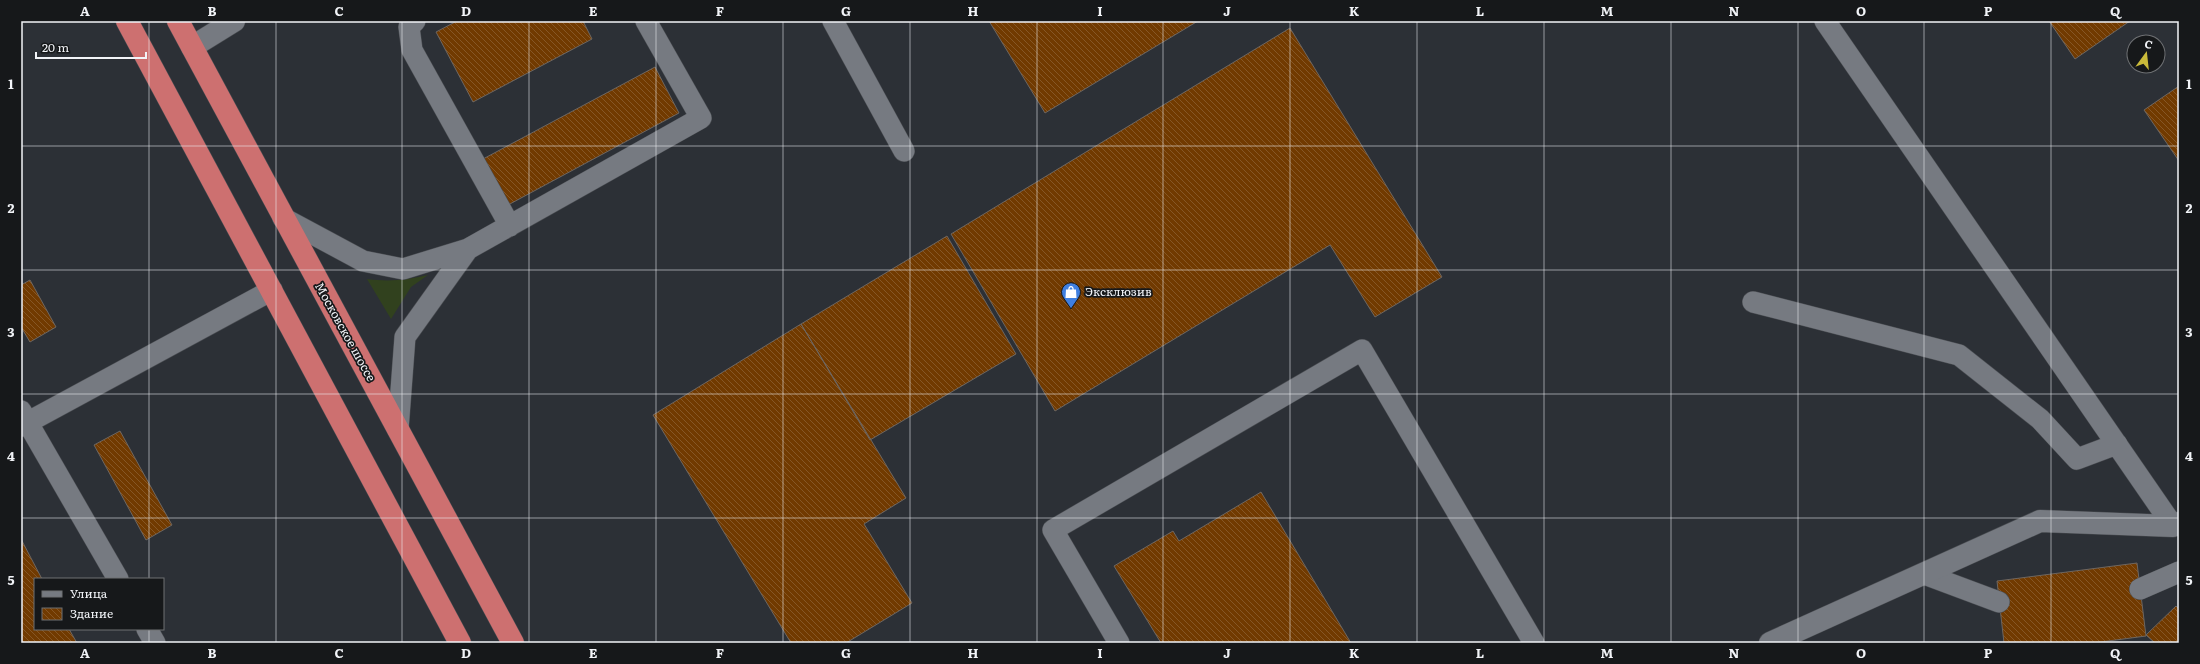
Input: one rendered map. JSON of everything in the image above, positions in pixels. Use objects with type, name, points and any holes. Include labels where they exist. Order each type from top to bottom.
[{"type":"highway","points":[[127,21],[460,643]]},
{"type":"highway","name":"Московское шоссе","points":[[178,21],[513,643]]},
{"type":"street","points":[[192,47],[234,21]]},
{"type":"street","points":[[1770,643],[2040,521],[2177,527]]},
{"type":"lane","points":[[415,21],[409,28],[412,50],[510,226]]},
{"type":"lane","points":[[283,218],[363,261],[403,268],[468,249],[701,118],[646,21]]},
{"type":"lane","points":[[834,21],[904,151]]},
{"type":"lane","points":[[1825,21],[2117,444],[2177,527]]},
{"type":"lane","points":[[398,430],[405,338],[468,249]]},
{"type":"lane","points":[[117,578],[23,420],[272,290]]},
{"type":"lane","points":[[1753,302],[1959,355],[2040,419],[2077,458],[2117,444]]},
{"type":"lane","points":[[1119,643],[1053,530],[1362,350],[1534,643]]},
{"type":"lane","points":[[2140,589],[2179,572]]},
{"type":"lane","points":[[1924,574],[1999,602]]},
{"type":"lane","points":[[148,630],[155,643]]},
{"type":"green space","points":[[428,275],[411,287],[391,319],[367,279],[398,280]]},
{"type":"building","points":[[457,21],[583,21],[592,39],[473,102],[436,32]]},
{"type":"building","points":[[989,21],[1198,21],[1045,113]]},
{"type":"building","points":[[2049,21],[2130,21],[2075,59]]},
{"type":"building","points":[[1290,28],[1442,277],[1375,317],[1330,245],[1055,411],[951,234]]},
{"type":"building","points":[[655,67],[679,113],[508,205],[483,159]]},
{"type":"building","points":[[2179,86],[2179,161],[2144,110]]},
{"type":"building","points":[[947,236],[1016,354],[870,440],[801,324]]},
{"type":"building","points":[[30,280],[56,327],[30,342],[21,327],[21,285]]},
{"type":"building","points":[[801,324],[906,498],[864,524],[912,603],[846,643],[791,643],[653,415]]},
{"type":"building","points":[[120,431],[172,525],[146,540],[94,445]]},
{"type":"building","points":[[1261,492],[1351,643],[1161,643],[1114,566],[1173,531],[1179,541]]},
{"type":"building","points":[[21,539],[41,578],[34,578],[34,630],[70,630],[77,643],[21,643]]},
{"type":"building","points":[[2137,563],[2146,636],[2093,643],[2004,643],[1997,581]]},
{"type":"building","points":[[2176,606],[2179,609],[2179,643],[2155,643],[2146,635]]},
{"type":"place","name":"Эксклюзив","points":[[1071,309]]}]
